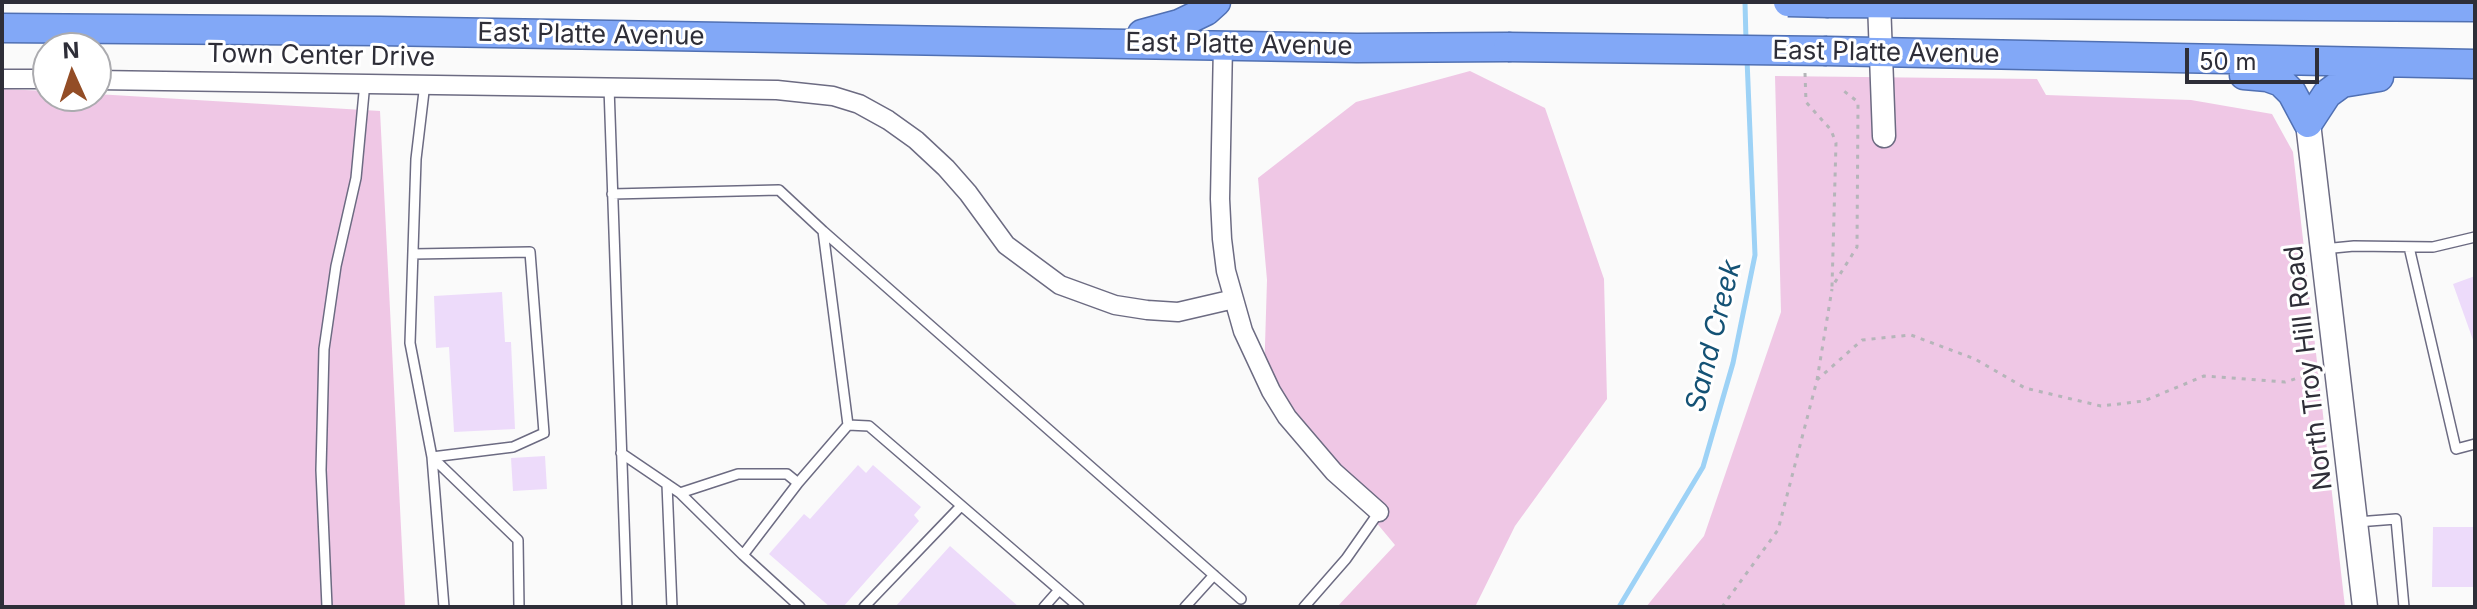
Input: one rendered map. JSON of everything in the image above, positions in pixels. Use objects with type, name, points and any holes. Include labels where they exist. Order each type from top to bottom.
[{"type":"highway","points":[[1081,42],[1139,35],[1179,24],[1206,11],[1216,2]]},
{"type":"highway","name":"East Platte Avenue","points":[[1788,2],[2466,6]]},
{"type":"highway","name":"East Platte Avenue","points":[[2,28],[1357,48],[1827,51],[2475,66]]},
{"type":"highway","points":[[2052,57],[2267,77],[2281,82],[2292,93],[2308,123],[2327,94],[2342,83],[2475,66]]},
{"type":"main road","name":"North Troy Hill Road","points":[[2308,123],[2365,607]]},
{"type":"street","points":[[1879,3],[1884,136]]},
{"type":"street","points":[[1223,44],[1220,199],[1226,271],[1234,299],[1255,361],[1287,417],[1334,472],[1379,512]]},
{"type":"street","points":[[2,79],[32,79]]},
{"type":"street","name":"Town Center Drive","points":[[112,80],[804,91],[859,104],[916,140],[968,193],[1006,245],[1060,285],[1115,305],[1147,310],[1178,312],[1234,299]]},
{"type":"lane","points":[[327,607],[321,470],[324,349],[336,266],[356,178],[365,82]]},
{"type":"lane","points":[[425,83],[416,159],[410,343],[432,457],[444,607]]},
{"type":"lane","points":[[609,87],[627,607]]},
{"type":"lane","points":[[612,194],[779,190],[1241,599]]},
{"type":"lane","points":[[743,555],[798,483],[848,425],[823,231]]},
{"type":"lane","points":[[2323,249],[2354,246],[2433,247],[2475,237]]},
{"type":"lane","points":[[2409,247],[2456,449],[2475,444]]},
{"type":"lane","points":[[413,254],[530,252],[544,433],[513,447],[432,457]]},
{"type":"lane","points":[[848,425],[869,426],[1079,607]]},
{"type":"lane","points":[[621,453],[680,493],[800,607]]},
{"type":"lane","points":[[432,457],[518,540],[519,607]]},
{"type":"lane","points":[[680,493],[738,474],[787,474],[798,483]]},
{"type":"lane","points":[[667,484],[672,607]]},
{"type":"lane","points":[[864,607],[961,506]]},
{"type":"lane","points":[[1304,607],[1346,559],[1379,512]]},
{"type":"lane","points":[[2356,522],[2396,519],[2404,607]]},
{"type":"lane","points":[[1185,607],[1214,575]]},
{"type":"lane","points":[[1044,607],[1059,590]]},
{"type":"path","points":[[1722,607],[1778,530],[1817,380],[1832,287],[1836,143],[1831,130],[1806,102],[1805,74]]},
{"type":"path","points":[[1832,287],[1857,247],[1858,102],[1840,88]]},
{"type":"path","points":[[1817,380],[1862,340],[1911,335],[1975,359],[2025,388],[2101,406],[2144,401],[2204,376],[2285,382],[2337,366]]},
{"type":"shaded area","points":[[1470,71],[1545,108],[1604,279],[1607,399],[1515,526],[1475,607],[1337,607],[1395,545],[1334,472],[1264,378],[1267,280],[1258,178],[1356,102]]},
{"type":"shaded area","points":[[1775,76],[2037,79],[2046,95],[2191,100],[2272,114],[2293,152],[2345,607],[1646,607],[1704,536],[1781,312]]},
{"type":"shaded area","points":[[2,89],[32,90],[32,112],[112,112],[112,95],[380,111],[405,607],[2,607]]},
{"type":"building","points":[[2475,276],[2475,340],[2473,340],[2453,284]]},
{"type":"building","points":[[502,292],[505,342],[511,342],[515,429],[454,432],[449,347],[436,348],[434,296]]},
{"type":"building","points":[[545,456],[547,489],[513,491],[511,458]]},
{"type":"building","points":[[858,465],[866,473],[873,465],[921,507],[914,515],[919,521],[843,607],[830,607],[769,554],[804,514],[810,519]]},
{"type":"building","points":[[2433,527],[2475,527],[2475,587],[2432,587]]},
{"type":"building","points":[[950,546],[1019,607],[895,607]]},
{"type":"waterway","name":"Sand Creek","points":[[1745,2],[1746,41]]},
{"type":"waterway","name":"Sand Creek","points":[[1619,607],[1703,467],[1733,363],[1755,255],[1747,59]]}]
